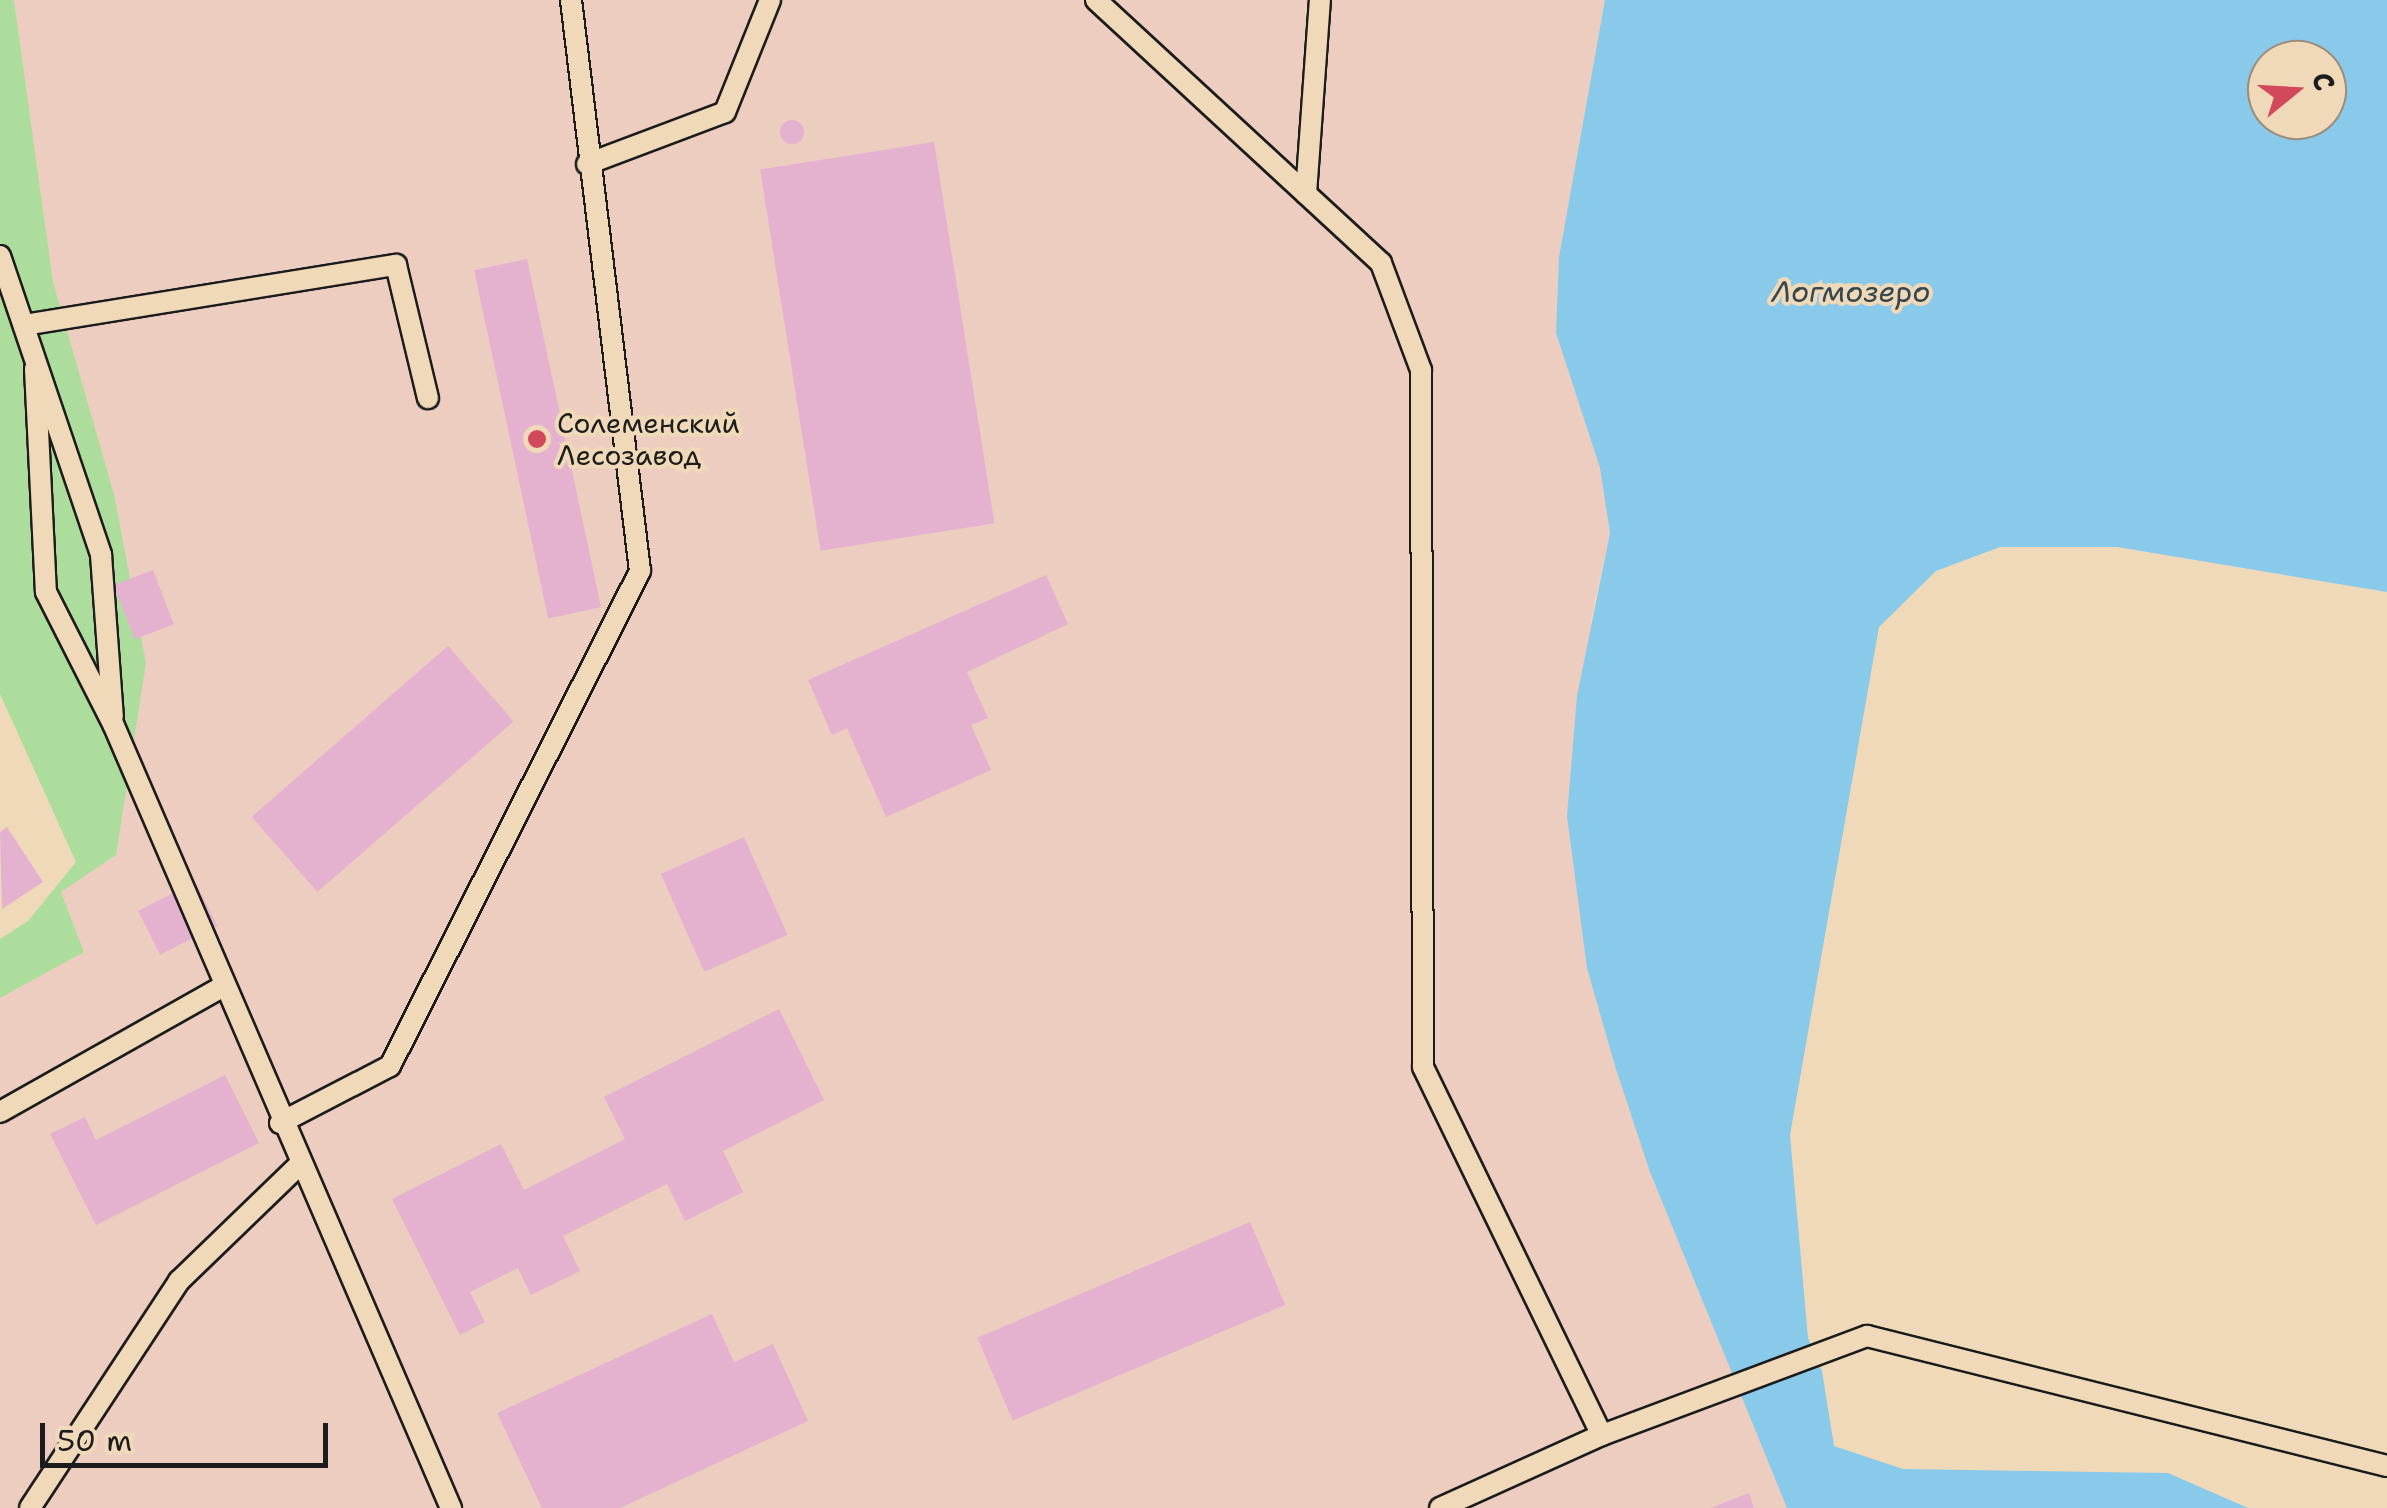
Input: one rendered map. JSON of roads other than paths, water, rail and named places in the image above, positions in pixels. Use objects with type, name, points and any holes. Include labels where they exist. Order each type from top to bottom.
[{"type":"lane","points":[[280,1123],[390,1066],[640,571],[587,164],[570,0]]},
{"type":"lane","points":[[587,164],[726,112],[770,0]]},
{"type":"lane","points":[[1096,0],[1382,263],[1421,370],[1423,1067],[1602,1435]]},
{"type":"lane","points":[[1306,194],[1320,0]]},
{"type":"lane","points":[[0,256],[24,325],[34,369],[101,555],[114,726]]},
{"type":"lane","points":[[24,325],[396,265],[428,398]]},
{"type":"lane","points":[[34,369],[46,592],[114,726],[280,1123],[450,1508]]},
{"type":"lane","points":[[0,1112],[224,986]]},
{"type":"lane","points":[[30,1508],[179,1282],[299,1165]]},
{"type":"lane","points":[[1440,1508],[1602,1435],[1867,1336],[2387,1466]]},
{"type":"water","name":"Логмозеро","points":[[1605,0],[2387,0],[2387,592],[2117,547],[2000,547],[1936,571],[1879,627],[1790,1135],[1808,1338],[1822,1371],[1834,1446],[1903,1469],[2168,1473],[2248,1508],[1787,1508],[1650,1172],[1587,968],[1567,816],[1577,696],[1610,533],[1600,468],[1556,333],[1559,257]]},
{"type":"place","name":"Солеменский Лесозавод","points":[[537,439]]}]
